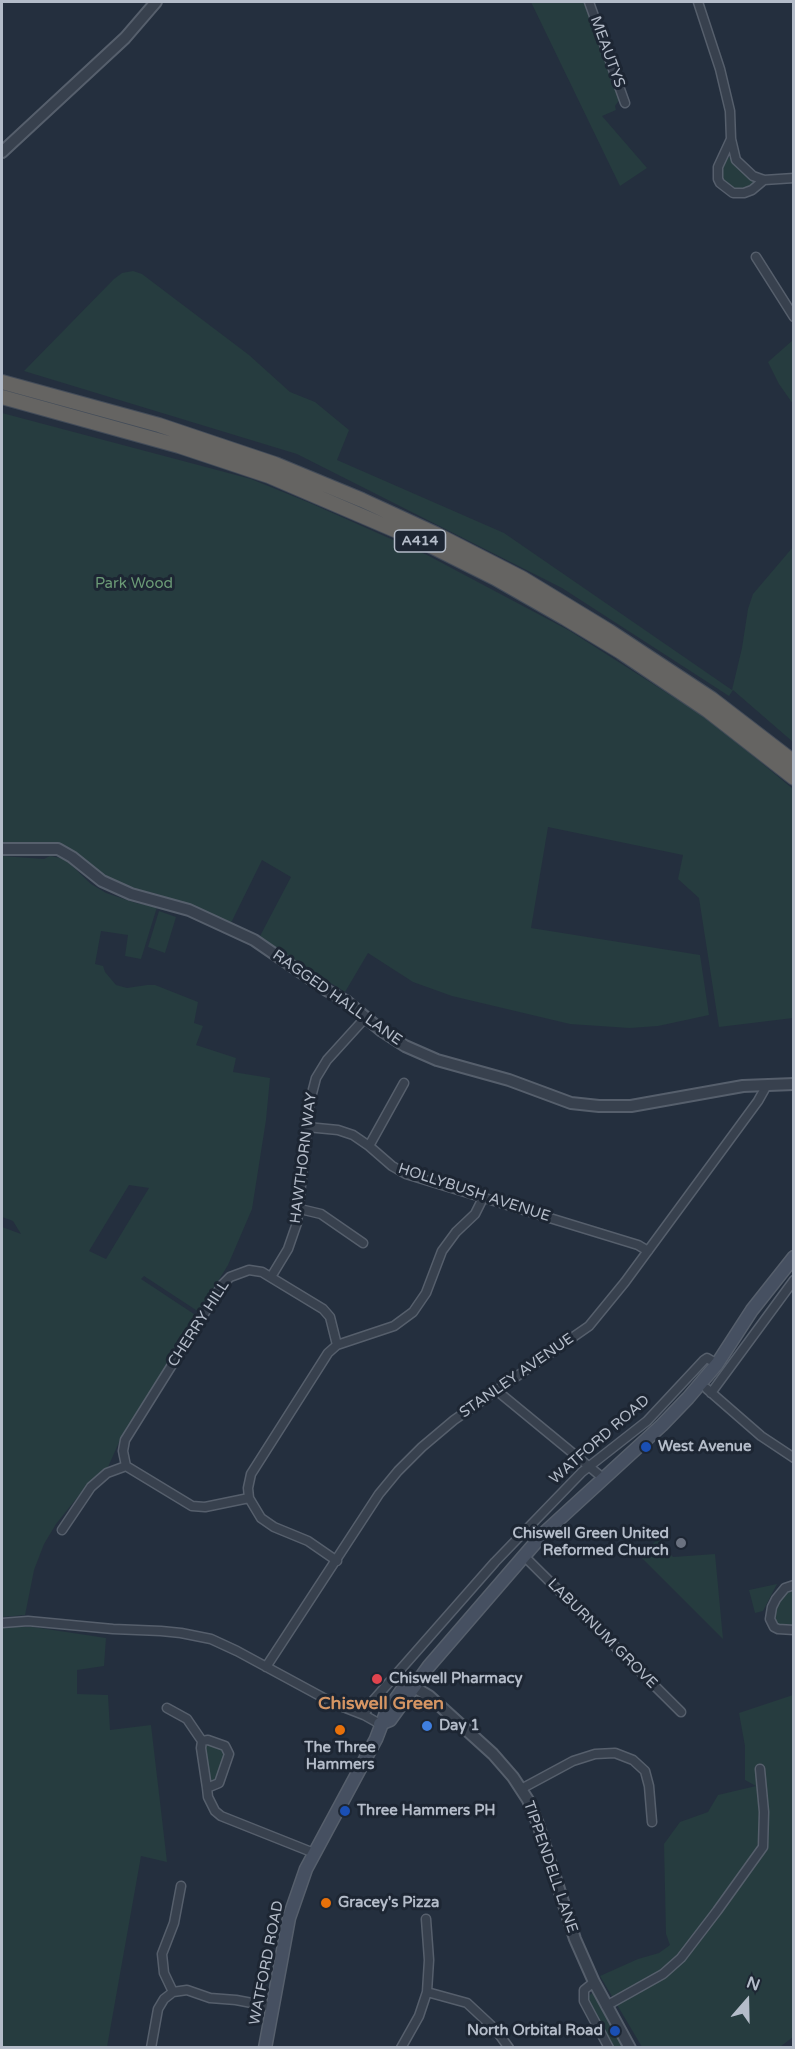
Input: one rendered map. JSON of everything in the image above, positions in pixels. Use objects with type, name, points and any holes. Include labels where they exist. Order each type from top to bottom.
[{"type":"highway","name":"A414","points":[[2,382],[159,425],[275,464],[436,534],[522,578],[609,631],[712,699],[794,762]]},
{"type":"highway","name":"A414","points":[[2,397],[179,446],[269,476],[425,543],[505,584],[621,652],[707,710],[794,777]]},
{"type":"main road","name":"WATFORD ROAD","points":[[266,2048],[289,1918],[298,1887],[376,1739],[380,1724],[390,1720],[429,1666],[523,1555],[662,1425],[701,1383],[717,1364],[752,1310],[794,1257]]},
{"type":"street","points":[[2,152],[124,38],[156,2]]},
{"type":"street","name":"MEAUTYS","points":[[589,2],[625,102]]},
{"type":"street","points":[[698,2],[720,69],[730,111],[733,153],[740,165],[753,176],[764,180],[794,178]]},
{"type":"street","points":[[731,139],[718,166],[720,183],[733,193],[744,193],[752,190],[764,180]]},
{"type":"street","points":[[756,257],[794,317]]},
{"type":"street","name":"RAGGED HALL LANE","points":[[2,849],[58,849],[72,857],[102,882],[131,894],[189,910],[254,940],[346,1001],[393,1038],[436,1060],[509,1080],[556,1098],[584,1105],[631,1106],[742,1086],[794,1084]]},
{"type":"street","name":"HAWTHORN WAY","points":[[271,1277],[293,1237],[300,1209],[312,1088],[320,1069],[366,1017]]},
{"type":"street","points":[[369,1146],[404,1083]]},
{"type":"street","name":"STANLEY AVENUE","points":[[266,1667],[379,1494],[398,1471],[453,1420],[589,1326],[648,1251],[758,1101],[766,1084]]},
{"type":"street","name":"HOLLYBUSH AVENUE","points":[[308,1127],[338,1131],[353,1136],[406,1174],[638,1245],[648,1251]]},
{"type":"street","points":[[336,1561],[308,1541],[268,1523],[256,1511],[249,1498],[249,1482],[254,1467],[323,1360],[337,1345],[383,1331],[414,1312],[426,1293],[442,1251],[456,1232],[475,1214],[483,1198]]},
{"type":"street","points":[[300,1209],[321,1214],[363,1243]]},
{"type":"street","name":"CHERRY HILL","points":[[126,1466],[123,1451],[125,1440],[222,1285],[230,1277],[249,1270],[262,1272],[271,1277],[327,1313],[337,1345]]},
{"type":"street","points":[[711,1393],[794,1280]]},
{"type":"street","name":"WATFORD ROAD","points":[[364,1715],[371,1703],[495,1562],[582,1472],[647,1421],[704,1360],[707,1358],[717,1364]]},
{"type":"street","points":[[701,1383],[761,1436],[794,1458]]},
{"type":"street","points":[[496,1390],[603,1478]]},
{"type":"street","points":[[62,1530],[91,1487],[107,1473],[126,1466],[192,1506],[205,1507],[249,1498]]},
{"type":"street","name":"LABURNUM GROVE","points":[[523,1555],[681,1712]]},
{"type":"street","points":[[794,1585],[782,1591],[772,1607],[770,1619],[778,1629],[794,1630]]},
{"type":"street","points":[[2,1623],[28,1621],[181,1633],[211,1640],[333,1703],[380,1724]]},
{"type":"street","name":"TIPPENDELL LANE","points":[[414,1687],[429,1696],[493,1754],[521,1788],[538,1824],[575,1939],[606,2006],[630,2048]]},
{"type":"street","points":[[167,1708],[186,1719],[202,1742],[207,1788],[213,1809],[221,1816],[314,1853]]},
{"type":"street","points":[[202,1742],[208,1740],[223,1745],[229,1754],[219,1783],[207,1788]]},
{"type":"street","points":[[521,1788],[573,1761],[595,1754],[615,1753],[633,1760],[645,1771],[649,1786],[652,1822]]},
{"type":"street","points":[[606,2006],[663,1974],[681,1958],[763,1847],[765,1836],[760,1769]]},
{"type":"street","points":[[173,1992],[164,1973],[162,1959],[163,1949],[174,1923],[181,1886]]},
{"type":"street","points":[[401,2048],[419,2016],[427,1992],[429,1960],[426,1919]]},
{"type":"street","points":[[594,1982],[584,1990],[584,2001],[609,2048]]},
{"type":"street","points":[[151,2048],[158,2009],[164,1999],[173,1992],[188,1990],[210,1998],[273,2007]]},
{"type":"street","points":[[427,1992],[467,2003],[496,2030],[509,2048]]},
{"type":"green space","points":[[531,2],[584,2],[611,80],[615,84],[620,99],[615,106],[616,110],[602,116],[647,168],[620,186]]},
{"type":"green space","points":[[730,157],[745,175],[754,181],[754,184],[741,191],[727,187],[721,177],[721,170],[725,159]]},
{"type":"green space","points":[[133,271],[142,274],[249,355],[290,392],[315,402],[349,430],[337,460],[504,533],[732,690],[753,594],[793,547],[793,742],[733,690],[729,696],[562,588],[297,454],[24,371],[114,279],[122,273]]},
{"type":"green space","points":[[793,340],[793,404],[779,384],[768,362]]},
{"type":"green space","name":"Park Wood","points":[[2,413],[251,479],[310,503],[427,555],[570,631],[711,721],[793,789],[793,1018],[719,1027],[699,898],[678,879],[683,855],[548,827],[531,928],[700,955],[709,1015],[658,1026],[630,1028],[570,1024],[452,996],[413,982],[368,953],[345,992],[259,938],[291,877],[262,860],[230,925],[157,894],[115,884],[63,846],[2,845]]},
{"type":"green space","points":[[2,856],[44,859],[50,856],[68,862],[91,884],[106,893],[157,907],[141,959],[125,956],[128,935],[101,931],[95,964],[103,966],[116,985],[127,988],[155,985],[198,1002],[194,1023],[203,1026],[196,1045],[236,1058],[233,1072],[270,1078],[252,1209],[228,1265],[199,1312],[144,1276],[141,1279],[197,1316],[120,1440],[108,1467],[97,1475],[76,1499],[56,1524],[44,1544],[34,1570],[25,1615],[2,1617],[2,1227],[21,1234],[13,1221],[2,1217]],"holes":[[[129,1185],[149,1188],[106,1259],[89,1251]]]},
{"type":"green space","points":[[159,911],[176,917],[165,953],[148,947]]},
{"type":"green space","points":[[664,1532],[665,1549],[673,1557],[715,1554],[723,1639],[641,1557]]},
{"type":"green space","points":[[777,1584],[763,1611],[755,1613],[749,1590]]},
{"type":"green space","points":[[793,1588],[793,1627],[779,1625],[774,1617],[775,1607],[784,1593]]},
{"type":"green space","points":[[2,1627],[33,1627],[106,1638],[104,1666],[77,1670],[77,1694],[108,1695],[110,1730],[151,1725],[167,1862],[141,1856],[107,2047],[2,2048]]},
{"type":"green space","points":[[793,1695],[793,2037],[780,2047],[642,2047],[600,1976],[638,1959],[659,1953],[670,1945],[666,1934],[664,1844],[680,1822],[708,1812],[718,1795],[756,1786],[745,1780],[745,1746],[739,1713]]},
{"type":"green space","points":[[208,1744],[213,1744],[227,1752],[218,1781],[210,1783],[204,1749]]},
{"type":"green space","points":[[593,1992],[623,2047],[614,2047],[590,2006],[588,1997]]},
{"type":"place","name":"West Avenue","points":[[646,1447]]},
{"type":"place","name":"Chiswell Green United Reformed Church","points":[[681,1543]]},
{"type":"place","name":"Chiswell Pharmacy","points":[[377,1679]]},
{"type":"place","name":"Day 1","points":[[427,1726]]},
{"type":"place","name":"The Three Hammers","points":[[340,1730]]},
{"type":"place","name":"Three Hammers PH","points":[[345,1811]]},
{"type":"place","name":"Gracey's Pizza","points":[[326,1903]]},
{"type":"place","name":"North Orbital Road","points":[[615,2031]]},
{"type":"district","name":"Chiswell Green","points":[[381,1704]]}]
